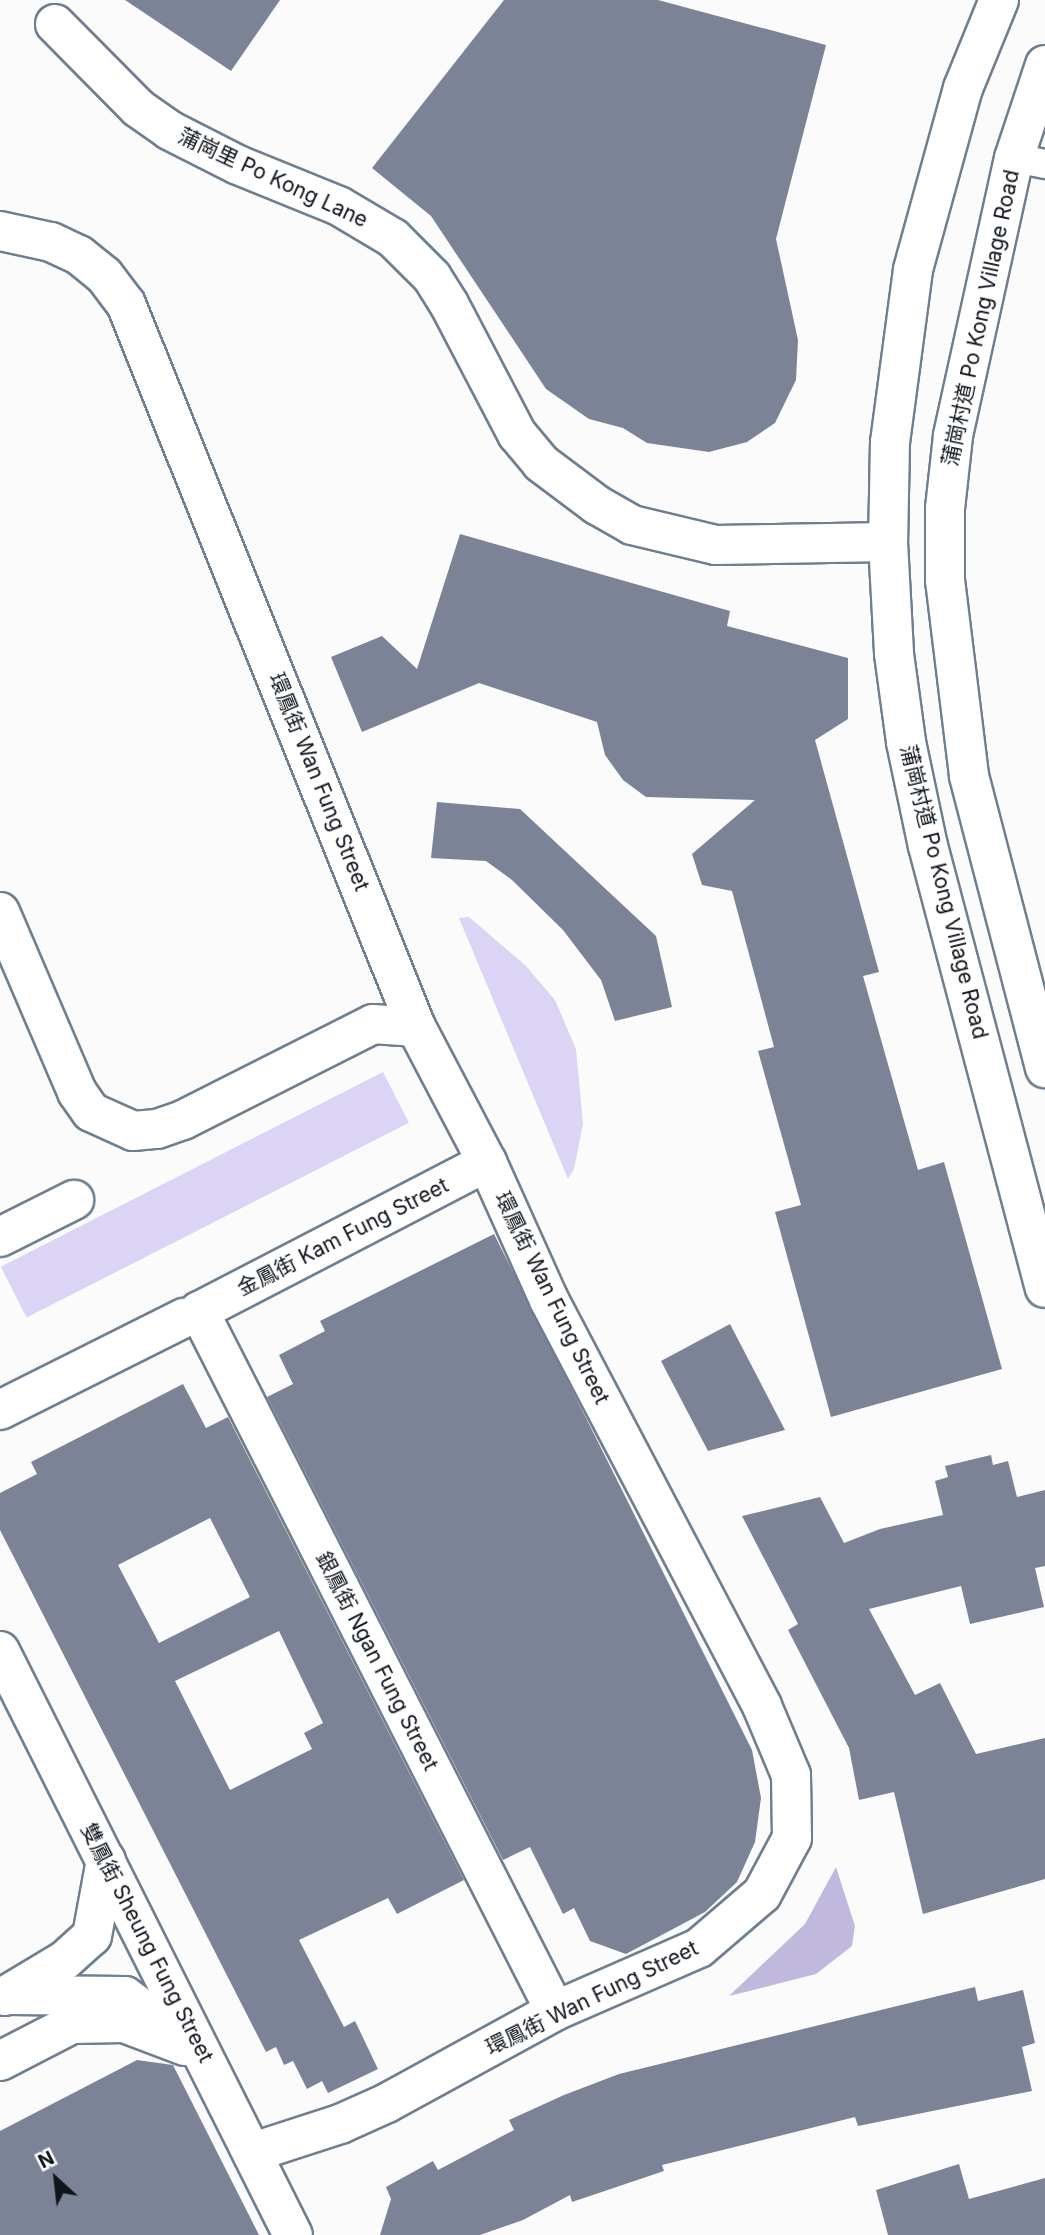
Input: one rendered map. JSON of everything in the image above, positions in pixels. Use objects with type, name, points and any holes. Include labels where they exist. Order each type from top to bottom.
[{"type":"street","name":"蒲崗村道 Po Kong Village Road","points":[[999,0],[959,101],[913,270],[890,442],[888,542],[894,653],[906,742],[928,846],[1045,1288]]},
{"type":"street","name":"蒲崗里 Po Kong Lane","points":[[55,24],[138,108],[169,130],[238,165],[339,206],[393,238],[432,277],[449,303],[517,434],[541,463],[597,505],[632,525],[716,545],[888,542]]},
{"type":"street","name":"蒲崗村道 Po Kong Village Road","points":[[1045,65],[1030,161],[953,436],[945,508],[945,580],[969,776],[1045,1068]]},
{"type":"street","name":"環鳳街 Wan Fung Street","points":[[0,231],[51,242],[79,255],[104,275],[126,303],[416,1027],[487,1162],[549,1300],[762,1706],[791,1775],[792,1838],[762,1894],[699,1948],[555,2011],[387,2103],[254,2152]]},
{"type":"street","points":[[0,912],[61,1064],[91,1112],[133,1131],[157,1129],[183,1120],[373,1024],[416,1027]]},
{"type":"street","name":"金鳳街 Kam Fung Street","points":[[0,1410],[487,1162]]},
{"type":"street","points":[[0,1237],[74,1200]]},
{"type":"street","name":"銀鳳街 Ngan Fung Street","points":[[191,1315],[555,2011]]},
{"type":"street","name":"雙鳳街 Sheung Fung Street","points":[[0,1651],[254,2152],[293,2235]]},
{"type":"street","points":[[4,1997],[65,1959],[92,1936],[106,1860]]},
{"type":"street","points":[[4,1997],[125,1996],[201,2052]]},
{"type":"street","points":[[0,2061],[72,2024],[124,2023],[201,2052]]},
{"type":"shaded area","points":[[469,917],[525,965],[555,1000],[576,1049],[583,1124],[574,1169],[568,1179],[459,918]]},
{"type":"shaded area","points":[[383,1072],[409,1123],[27,1318],[1,1267]]},
{"type":"shaded area","points":[[836,1867],[855,1926],[852,1946],[816,1974],[729,1996],[805,1924]]},
{"type":"building","points":[[125,0],[280,0],[231,71]]},
{"type":"building","points":[[504,0],[658,0],[826,45],[776,239],[798,340],[796,380],[775,423],[747,442],[709,452],[647,443],[623,428],[589,419],[546,389],[431,216],[372,168]]},
{"type":"building","points":[[460,534],[730,611],[727,626],[848,658],[848,719],[815,740],[879,972],[863,976],[918,1170],[944,1162],[1002,1369],[831,1417],[775,1212],[801,1205],[758,1051],[774,1047],[732,891],[702,885],[692,854],[755,800],[646,797],[623,780],[605,755],[597,722],[479,683],[362,732],[331,657],[382,636],[417,669]]},
{"type":"building","points":[[437,802],[520,809],[656,936],[672,1007],[615,1021],[601,980],[563,930],[512,880],[486,861],[431,858]]},
{"type":"building","points":[[494,1234],[752,1750],[761,1798],[755,1842],[737,1882],[705,1912],[626,1954],[590,1941],[574,1908],[563,1914],[530,1847],[503,1860],[267,1397],[293,1384],[279,1355],[325,1331],[320,1321]]},
{"type":"building","points":[[730,1324],[785,1430],[708,1451],[661,1361]]},
{"type":"building","points":[[183,1384],[206,1428],[228,1417],[464,1880],[397,1914],[388,1898],[299,1940],[344,2027],[355,2021],[378,2069],[328,2093],[322,2081],[307,2089],[293,2061],[284,2065],[276,2047],[266,2052],[0,1530],[0,1493],[37,1474],[31,1462]],"holes":[[[210,1518],[250,1597],[159,1643],[118,1565]],[[279,1631],[323,1723],[304,1733],[312,1749],[230,1790],[175,1681]]]},
{"type":"building","points":[[991,1455],[993,1465],[1008,1461],[1017,1497],[1045,1490],[1045,1566],[1035,1568],[1044,1607],[970,1624],[961,1586],[869,1609],[915,1695],[940,1683],[976,1754],[1045,1738],[1045,1879],[923,1914],[894,1792],[859,1800],[849,1748],[788,1630],[798,1624],[742,1516],[820,1497],[844,1543],[880,1529],[943,1515],[935,1481],[948,1477],[945,1466]]},
{"type":"building","points":[[975,1987],[978,2001],[1023,1990],[1035,2043],[1022,2047],[1032,2091],[858,2126],[855,2117],[662,2165],[664,2171],[572,2202],[570,2195],[523,2220],[480,2235],[380,2235],[391,2199],[386,2187],[433,2161],[438,2170],[514,2130],[509,2120],[564,2095],[619,2074]]},
{"type":"building","points":[[137,2060],[173,2065],[259,2235],[0,2235],[0,2131]]},
{"type":"building","points":[[959,2164],[969,2199],[1045,2178],[1045,2235],[888,2235],[876,2190]]}]
